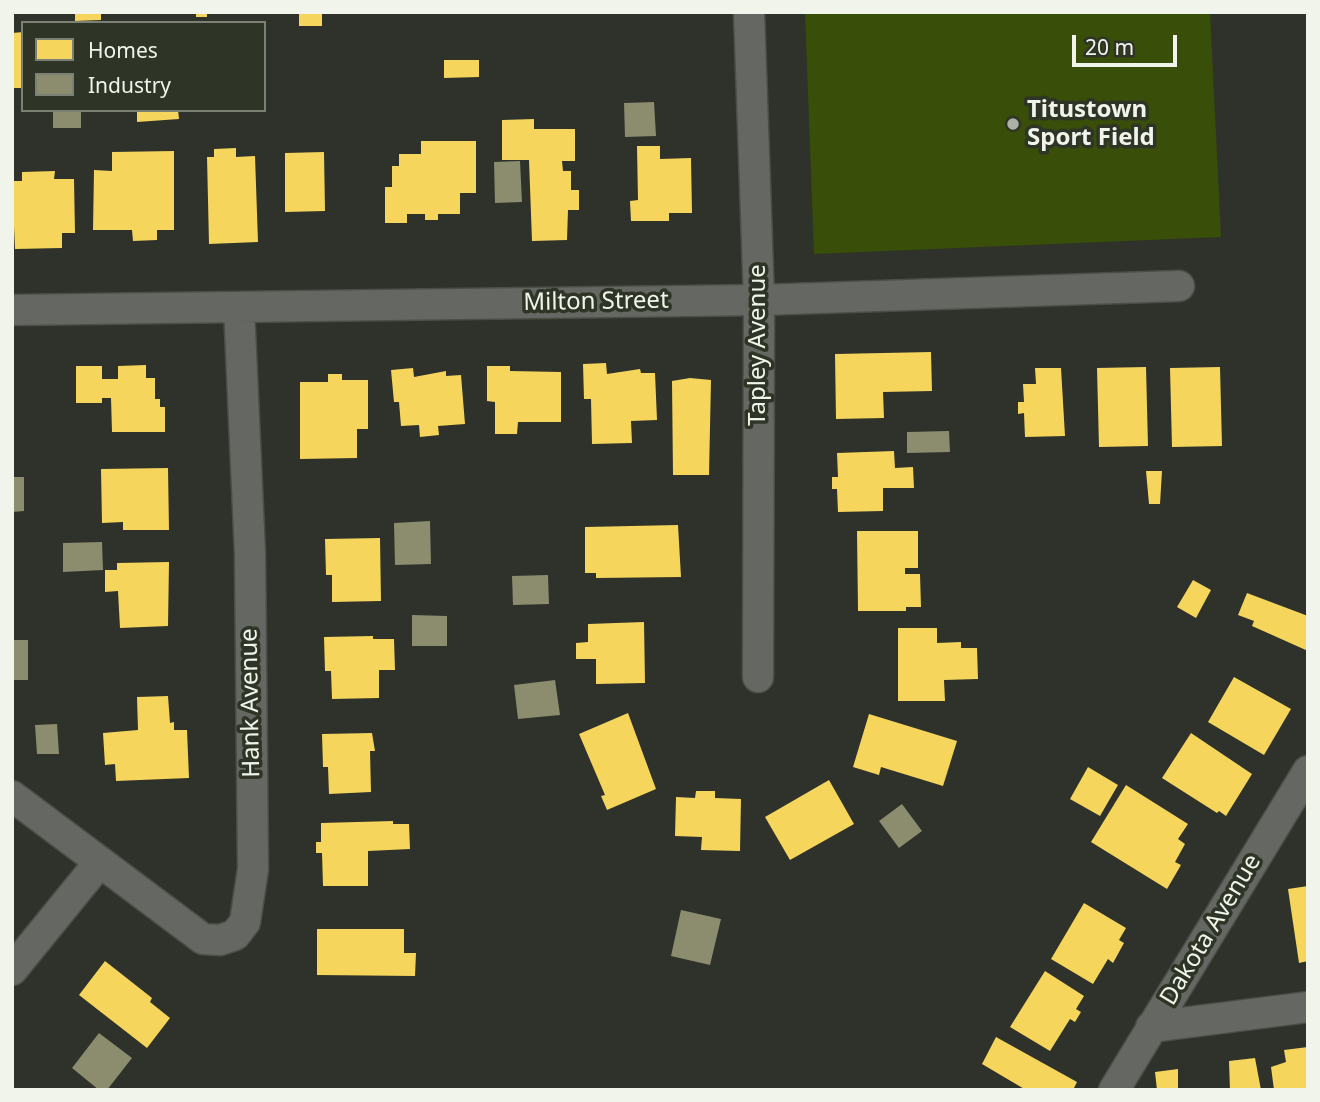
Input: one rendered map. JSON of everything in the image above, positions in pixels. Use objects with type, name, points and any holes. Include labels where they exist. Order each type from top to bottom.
[{"type":"street","name":"Tapley Avenue","points":[[749,12],[759,300],[758,677]]},
{"type":"street","name":"Milton Street","points":[[12,310],[759,300],[1179,286]]},
{"type":"street","name":"Hank Avenue","points":[[12,796],[203,939],[220,940],[235,935],[245,922],[253,869],[250,554],[239,307]]},
{"type":"street","name":"Dakota Avenue","points":[[1114,1090],[1308,771]]},
{"type":"street","points":[[12,970],[99,863]]},
{"type":"street","points":[[1151,1027],[1308,1007]]},
{"type":"green space","name":"Titustown Sport Field","points":[[805,12],[1210,12],[1221,237],[814,254]]},
{"type":"building: Homes","points":[[75,12],[101,12],[101,20],[75,21]]},
{"type":"building: Homes","points":[[196,12],[207,12],[207,17],[196,17]]},
{"type":"building: Homes","points":[[299,12],[322,12],[322,26],[299,26]]},
{"type":"building: Homes","points":[[21,32],[21,88],[12,88],[12,33]]},
{"type":"building: Homes","points":[[444,60],[479,60],[479,77],[444,78]]},
{"type":"building: Homes","points":[[137,112],[178,112],[179,119],[137,122]]},
{"type":"building: Homes","points":[[534,119],[534,129],[575,129],[575,161],[562,161],[563,171],[571,171],[571,190],[579,190],[579,210],[568,210],[567,240],[532,241],[529,160],[502,160],[502,120]]},
{"type":"building: Homes","points":[[421,141],[476,141],[476,193],[460,193],[460,214],[438,214],[438,220],[425,220],[425,214],[407,214],[407,223],[385,223],[385,187],[392,187],[392,166],[399,166],[399,154],[421,154]]},
{"type":"building: Homes","points":[[637,146],[660,146],[660,159],[691,158],[692,213],[669,213],[669,221],[631,221],[630,201],[638,200]]},
{"type":"building: Homes","points":[[236,148],[236,157],[255,156],[258,242],[209,244],[207,157],[214,157],[214,149]]},
{"type":"building: Homes","points":[[174,151],[174,230],[157,230],[157,240],[133,241],[132,230],[93,230],[94,170],[112,171],[112,152]]},
{"type":"building: Homes","points":[[324,152],[325,211],[285,212],[285,153]]},
{"type":"building: Homes","points":[[55,171],[54,179],[74,179],[75,233],[62,233],[62,248],[15,249],[12,181],[22,181],[22,172]]},
{"type":"building: Homes","points":[[931,352],[932,391],[883,392],[884,418],[836,419],[835,354]]},
{"type":"building: Homes","points":[[606,363],[607,374],[640,369],[641,373],[655,373],[657,420],[631,421],[632,443],[592,444],[591,399],[584,399],[583,364]]},
{"type":"building: Homes","points":[[146,365],[146,378],[155,378],[155,399],[160,399],[160,407],[165,407],[165,432],[112,432],[111,398],[102,398],[102,403],[76,403],[76,366],[102,366],[102,379],[118,379],[118,366]]},
{"type":"building: Homes","points":[[487,366],[510,366],[510,371],[561,372],[561,422],[518,422],[517,434],[495,434],[495,402],[487,401]]},
{"type":"building: Homes","points":[[1146,367],[1148,446],[1099,447],[1097,368]]},
{"type":"building: Homes","points":[[1220,367],[1222,446],[1172,447],[1170,368]]},
{"type":"building: Homes","points":[[413,368],[414,377],[446,371],[446,376],[461,375],[465,424],[438,426],[439,435],[420,437],[419,425],[401,426],[399,402],[394,402],[391,370]]},
{"type":"building: Homes","points":[[1035,368],[1061,368],[1065,436],[1025,437],[1024,413],[1018,414],[1018,402],[1024,402],[1023,384],[1036,384]]},
{"type":"building: Homes","points":[[328,374],[342,374],[342,380],[368,380],[368,429],[357,429],[357,458],[300,459],[300,382],[328,382]]},
{"type":"building: Homes","points":[[690,378],[711,380],[709,475],[673,475],[672,381]]},
{"type":"building: Homes","points":[[894,451],[895,468],[913,467],[914,488],[883,488],[883,511],[838,512],[837,489],[832,489],[832,477],[838,477],[837,453]]},
{"type":"building: Homes","points":[[168,468],[169,530],[123,530],[123,522],[102,523],[101,469]]},
{"type":"building: Homes","points":[[1146,471],[1162,471],[1160,504],[1149,504]]},
{"type":"building: Homes","points":[[678,525],[681,577],[596,578],[596,573],[585,573],[585,527]]},
{"type":"building: Homes","points":[[857,531],[918,531],[918,568],[905,568],[905,574],[920,574],[921,607],[906,607],[906,611],[858,611]]},
{"type":"building: Homes","points":[[380,538],[381,601],[332,602],[332,575],[326,575],[325,539]]},
{"type":"building: Homes","points":[[169,562],[168,626],[120,628],[118,591],[105,592],[105,570],[117,570],[117,563]]},
{"type":"building: Homes","points":[[1193,580],[1211,590],[1196,618],[1177,607]]},
{"type":"building: Homes","points":[[1247,593],[1308,616],[1308,651],[1252,626],[1254,621],[1238,615]]},
{"type":"building: Homes","points":[[644,622],[645,683],[596,684],[596,659],[576,659],[576,643],[588,642],[588,624]]},
{"type":"building: Homes","points":[[898,628],[937,628],[937,643],[961,642],[961,648],[977,648],[978,679],[944,680],[945,701],[898,701]]},
{"type":"building: Homes","points":[[373,636],[373,639],[394,639],[395,670],[379,670],[379,698],[332,699],[331,671],[325,671],[324,637]]},
{"type":"building: Homes","points":[[1234,677],[1291,709],[1264,755],[1208,722]]},
{"type":"building: Homes","points":[[168,696],[170,723],[174,722],[174,730],[187,730],[189,778],[116,781],[115,764],[105,765],[103,733],[138,730],[137,697]]},
{"type":"building: Homes","points":[[628,713],[656,789],[607,810],[601,796],[605,795],[579,734]]},
{"type":"building: Homes","points":[[869,714],[957,741],[943,786],[881,767],[879,775],[853,767]]},
{"type":"building: Homes","points":[[372,733],[375,751],[370,751],[371,792],[329,794],[328,767],[323,767],[322,734]]},
{"type":"building: Homes","points":[[1191,733],[1252,774],[1226,816],[1162,778]]},
{"type":"building: Homes","points":[[1088,767],[1118,785],[1100,816],[1070,799]]},
{"type":"building: Homes","points":[[829,780],[854,824],[790,860],[765,817]]},
{"type":"building: Homes","points":[[1126,785],[1188,824],[1178,839],[1185,844],[1175,862],[1181,865],[1167,889],[1091,842]]},
{"type":"building: Homes","points":[[696,791],[715,791],[715,798],[741,799],[740,851],[701,850],[702,837],[675,836],[676,797],[695,798]]},
{"type":"building: Homes","points":[[393,821],[393,824],[409,824],[410,849],[368,851],[368,886],[323,886],[322,853],[316,853],[316,842],[321,842],[321,823]]},
{"type":"building: Homes","points":[[1308,886],[1308,961],[1299,963],[1288,889]]},
{"type":"building: Homes","points":[[1084,903],[1126,928],[1119,940],[1124,943],[1113,963],[1108,959],[1093,984],[1051,959]]},
{"type":"building: Homes","points":[[317,929],[404,929],[404,953],[416,953],[415,976],[317,975]]},
{"type":"building: Homes","points":[[105,961],[152,998],[150,1002],[170,1018],[147,1048],[79,995]]},
{"type":"building: Homes","points":[[1045,971],[1084,996],[1076,1009],[1081,1012],[1075,1022],[1070,1019],[1050,1051],[1010,1027]]},
{"type":"building: Homes","points":[[996,1037],[1077,1082],[1073,1090],[1026,1090],[982,1064]]},
{"type":"building: Homes","points":[[1308,1047],[1308,1090],[1274,1090],[1271,1067],[1286,1062],[1284,1050]]},
{"type":"building: Homes","points":[[1255,1058],[1261,1090],[1230,1090],[1229,1061]]},
{"type":"building: Homes","points":[[1178,1069],[1178,1090],[1157,1090],[1155,1072]]},
{"type":"building: Industry","points":[[654,102],[656,136],[625,137],[624,103]]},
{"type":"building: Industry","points":[[53,112],[81,112],[81,128],[53,128]]},
{"type":"building: Industry","points":[[520,161],[522,202],[495,203],[494,162]]},
{"type":"building: Industry","points":[[949,431],[950,452],[907,453],[907,432]]},
{"type":"building: Industry","points":[[12,477],[24,477],[24,511],[12,512]]},
{"type":"building: Industry","points":[[430,521],[431,564],[395,565],[394,523]]},
{"type":"building: Industry","points":[[102,542],[103,570],[63,572],[63,543]]},
{"type":"building: Industry","points":[[548,575],[549,604],[513,605],[512,576]]},
{"type":"building: Industry","points":[[412,615],[447,616],[447,646],[412,646]]},
{"type":"building: Industry","points":[[12,640],[28,640],[28,680],[12,680]]},
{"type":"building: Industry","points":[[555,680],[560,715],[518,719],[514,685]]},
{"type":"building: Industry","points":[[57,724],[59,754],[37,754],[35,725]]},
{"type":"building: Industry","points":[[902,804],[922,831],[899,848],[879,821]]},
{"type":"building: Industry","points":[[681,910],[721,919],[710,965],[671,956]]},
{"type":"building: Industry","points":[[99,1033],[132,1058],[107,1090],[99,1090],[72,1068]]},
{"type":"place","name":"Titustown Sport Field","points":[[1013,124]]}]
